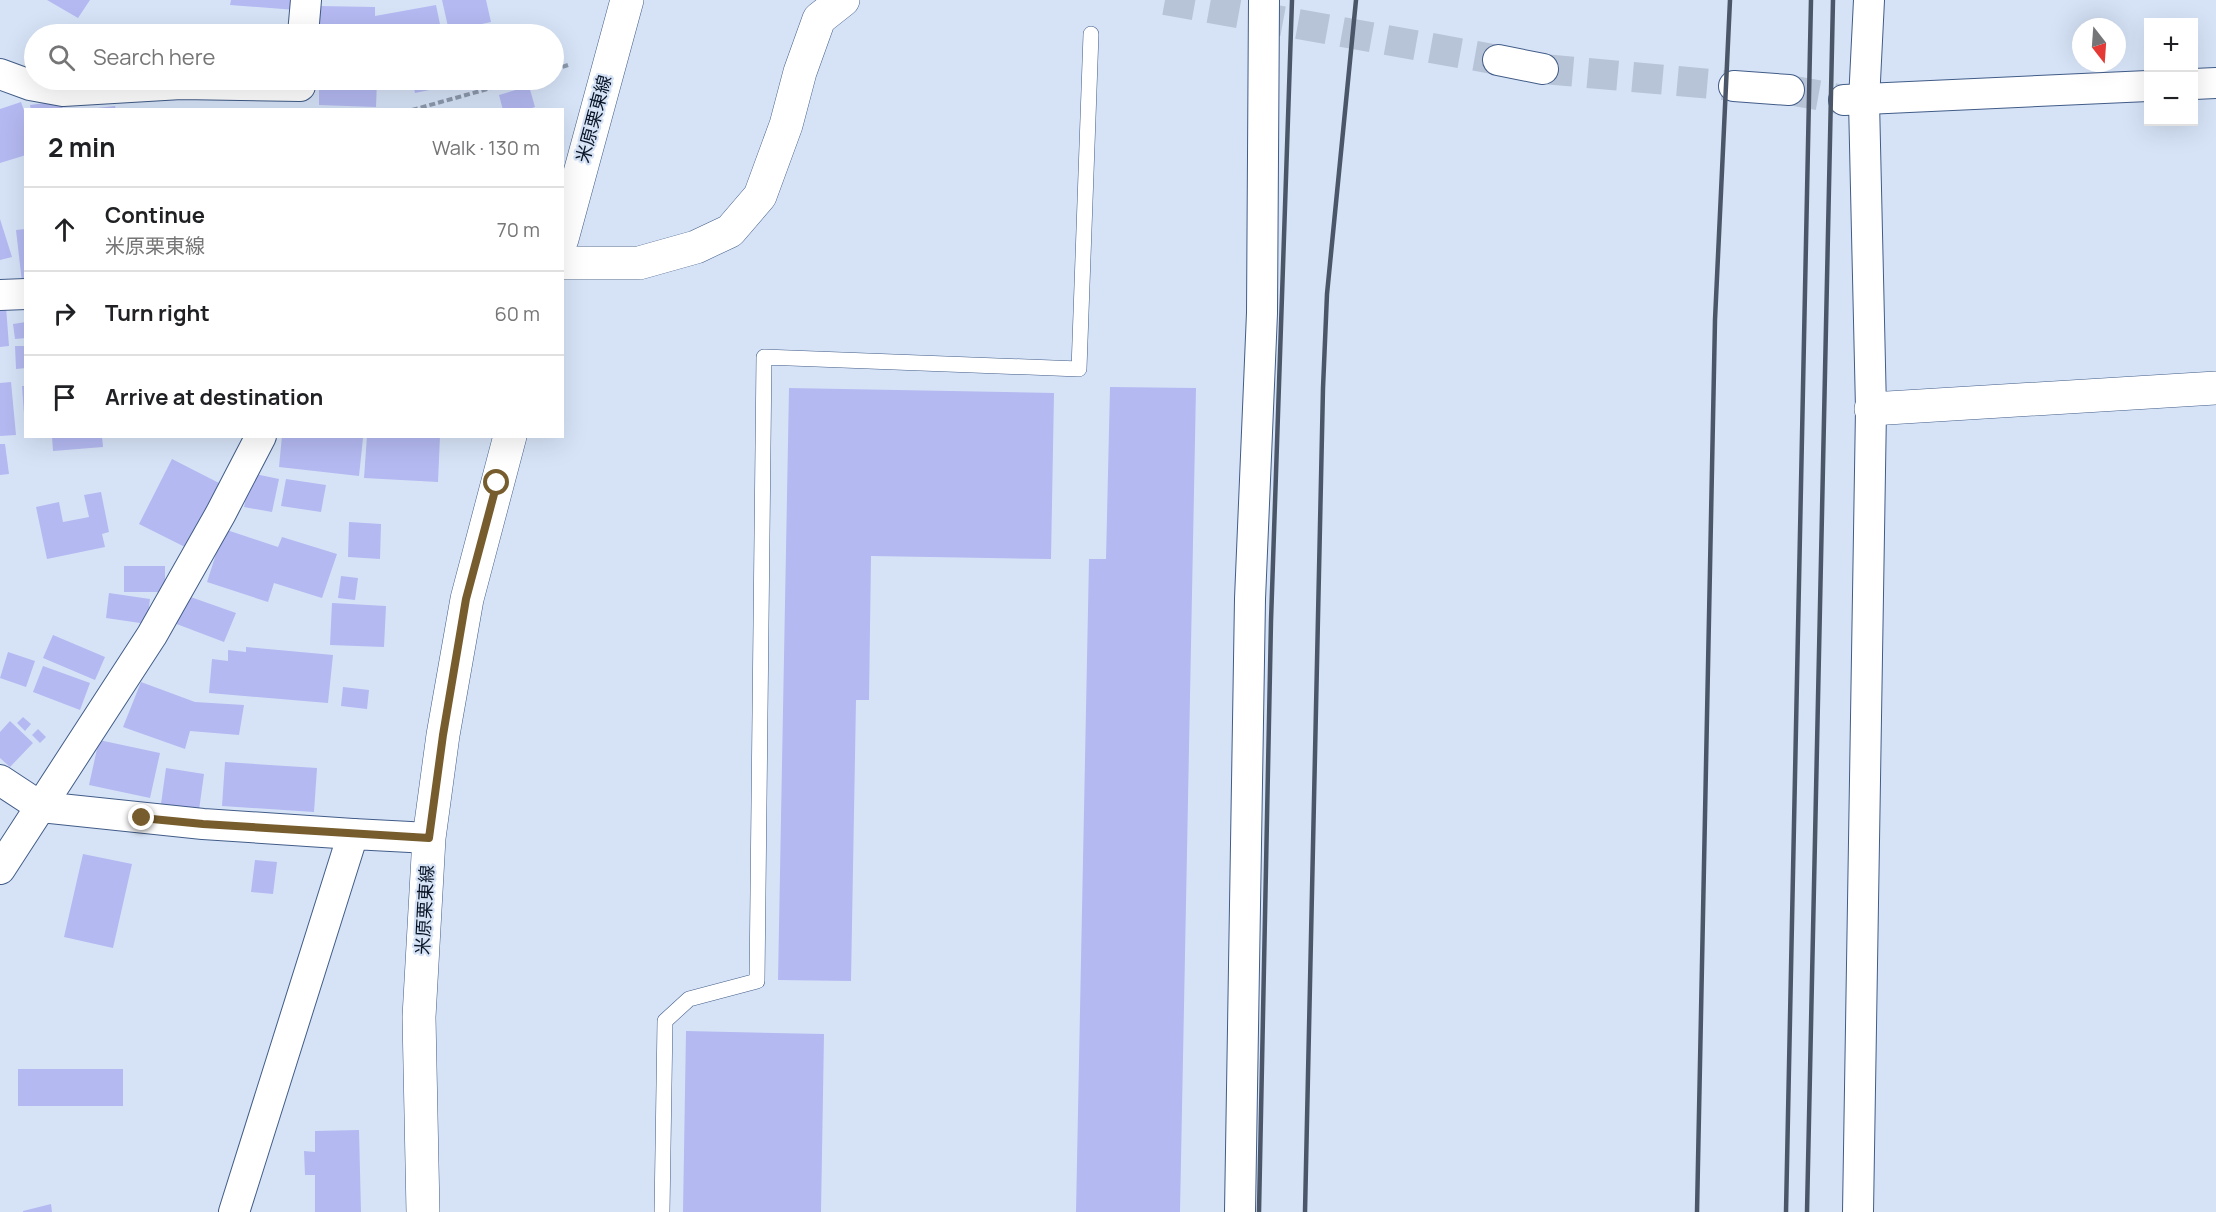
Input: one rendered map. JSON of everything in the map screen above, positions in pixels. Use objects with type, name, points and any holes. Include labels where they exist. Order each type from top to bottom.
[{"type":"main road","name":"米原栗東線","points":[[564,232],[627,0]]},
{"type":"main road","points":[[564,263],[639,263],[696,247],[730,231],[760,196],[786,125],[800,72],[819,19],[843,0]]},
{"type":"main road","points":[[1871,409],[2216,388]]},
{"type":"main road","name":"米原栗東線","points":[[423,1212],[419,1017],[429,838],[443,735],[466,599],[509,438]]},
{"type":"street","points":[[304,24],[306,0]]},
{"type":"street","points":[[1240,1212],[1250,599],[1262,313],[1264,0]]},
{"type":"street","points":[[1858,1212],[1871,409],[1854,101],[1869,0]]},
{"type":"street","points":[[1498,60],[1543,69]]},
{"type":"street","points":[[0,74],[24,82]]},
{"type":"street","points":[[2198,84],[2216,83]]},
{"type":"street","points":[[1734,86],[1789,90]]},
{"type":"street","points":[[1854,101],[2144,86]]},
{"type":"street","points":[[58,90],[80,90]]},
{"type":"street","points":[[270,90],[300,92]]},
{"type":"street","points":[[0,295],[24,294]]},
{"type":"street","points":[[0,869],[152,635],[221,513],[260,438]]},
{"type":"street","points":[[0,780],[41,807],[203,824],[429,838]]},
{"type":"street","points":[[234,1212],[353,834]]},
{"type":"lane","points":[[662,1212],[665,1021],[689,999],[757,981],[764,357],[1079,369],[1091,34]]},
{"type":"path","points":[[564,66],[568,65]]},
{"type":"path","points":[[419,108],[484,90]]},
{"type":"building","points":[[47,0],[90,0],[78,18]]},
{"type":"building","points":[[231,0],[297,0],[296,10],[230,5]]},
{"type":"building","points":[[442,0],[486,0],[491,22],[447,24]]},
{"type":"building","points":[[436,5],[440,24],[318,24],[319,6],[375,7],[375,16]]},
{"type":"building","points":[[319,90],[377,90],[376,107],[319,105]]},
{"type":"building","points":[[414,90],[430,90],[415,93]]},
{"type":"building","points":[[516,90],[530,90],[535,107],[502,108],[499,95]]},
{"type":"building","points":[[61,101],[63,108],[31,108],[30,105]]},
{"type":"building","points":[[21,102],[24,110],[24,156],[0,163],[0,109]]},
{"type":"building","points":[[0,219],[12,257],[0,260]]},
{"type":"building","points":[[24,229],[24,282],[22,282],[16,230]]},
{"type":"building","points":[[6,307],[9,346],[0,347],[0,308]]},
{"type":"building","points":[[24,322],[24,338],[15,339],[13,324]]},
{"type":"building","points":[[15,346],[24,346],[24,368],[16,369]]},
{"type":"building","points":[[11,382],[16,435],[0,436],[0,383]]},
{"type":"building","points":[[22,386],[24,386],[24,414]]},
{"type":"building","points":[[1110,387],[1196,388],[1180,1212],[1076,1212],[1089,559],[1106,559]]},
{"type":"building","points":[[789,388],[1054,393],[1051,559],[871,556],[869,700],[856,700],[851,981],[778,980]]},
{"type":"building","points":[[52,438],[102,438],[103,447],[53,451]]},
{"type":"building","points":[[282,438],[363,438],[359,476],[279,467]]},
{"type":"building","points":[[367,438],[440,438],[438,482],[364,478]]},
{"type":"building","points":[[0,444],[5,444],[9,474],[0,475]]},
{"type":"building","points":[[172,459],[219,483],[187,548],[139,524]]},
{"type":"building","points":[[251,473],[279,479],[272,512],[244,507]]},
{"type":"building","points":[[286,479],[326,485],[321,512],[281,506]]},
{"type":"building","points":[[101,492],[109,532],[102,534],[105,547],[47,559],[36,507],[59,502],[63,522],[89,517],[84,495]]},
{"type":"building","points":[[349,522],[381,524],[380,559],[348,557]]},
{"type":"building","points":[[224,529],[278,547],[282,537],[337,554],[322,598],[274,583],[268,602],[207,582]]},
{"type":"building","points":[[124,566],[165,566],[165,592],[124,592]]},
{"type":"building","points":[[341,576],[358,578],[355,600],[338,598]]},
{"type":"building","points":[[109,593],[150,599],[147,624],[106,618]]},
{"type":"building","points":[[185,595],[236,613],[224,642],[174,623]]},
{"type":"building","points":[[332,603],[386,606],[384,647],[330,645]]},
{"type":"building","points":[[53,635],[105,657],[95,680],[43,658]]},
{"type":"building","points":[[246,647],[333,655],[328,703],[209,693],[212,659],[228,661],[228,650],[246,652]]},
{"type":"building","points":[[8,652],[35,661],[26,687],[0,678]]},
{"type":"building","points":[[43,666],[90,683],[80,710],[33,692]]},
{"type":"building","points":[[141,682],[195,702],[244,705],[239,735],[190,731],[185,749],[123,727]]},
{"type":"building","points":[[343,687],[369,690],[367,709],[341,706]]},
{"type":"building","points":[[23,717],[31,724],[25,731],[17,723]]},
{"type":"building","points":[[10,721],[33,743],[10,767],[0,758],[0,732]]},
{"type":"building","points":[[38,729],[46,737],[40,743],[32,735]]},
{"type":"building","points":[[99,740],[160,753],[150,798],[89,785]]},
{"type":"building","points":[[225,762],[317,768],[314,812],[222,806]]},
{"type":"building","points":[[166,768],[204,774],[199,810],[161,804]]},
{"type":"building","points":[[83,854],[132,864],[113,948],[64,937]]},
{"type":"building","points":[[255,860],[277,862],[273,894],[251,892]]},
{"type":"building","points":[[686,1031],[824,1034],[821,1212],[683,1212]]},
{"type":"building","points":[[18,1069],[123,1069],[123,1106],[18,1106]]},
{"type":"building","points":[[359,1130],[361,1212],[315,1212],[315,1175],[305,1175],[304,1151],[315,1152],[315,1131]]},
{"type":"building","points":[[51,1204],[52,1212],[23,1212],[23,1211]]},
{"type":"tunnel","points":[[1165,0],[1498,60]]},
{"type":"tunnel","points":[[1543,69],[1734,86]]},
{"type":"tunnel","points":[[1789,90],[1844,100]]},
{"type":"railway","points":[[1259,1212],[1271,621],[1292,0]]},
{"type":"railway","points":[[1305,1212],[1323,388],[1327,294],[1356,0]]},
{"type":"railway","points":[[1697,1212],[1715,320],[1730,0]]},
{"type":"railway","points":[[1786,1212],[1811,0]]},
{"type":"railway","points":[[1807,1212],[1833,0]]},
{"type":"route","points":[[142,818],[429,838],[443,735],[466,599],[497,483]]}]
